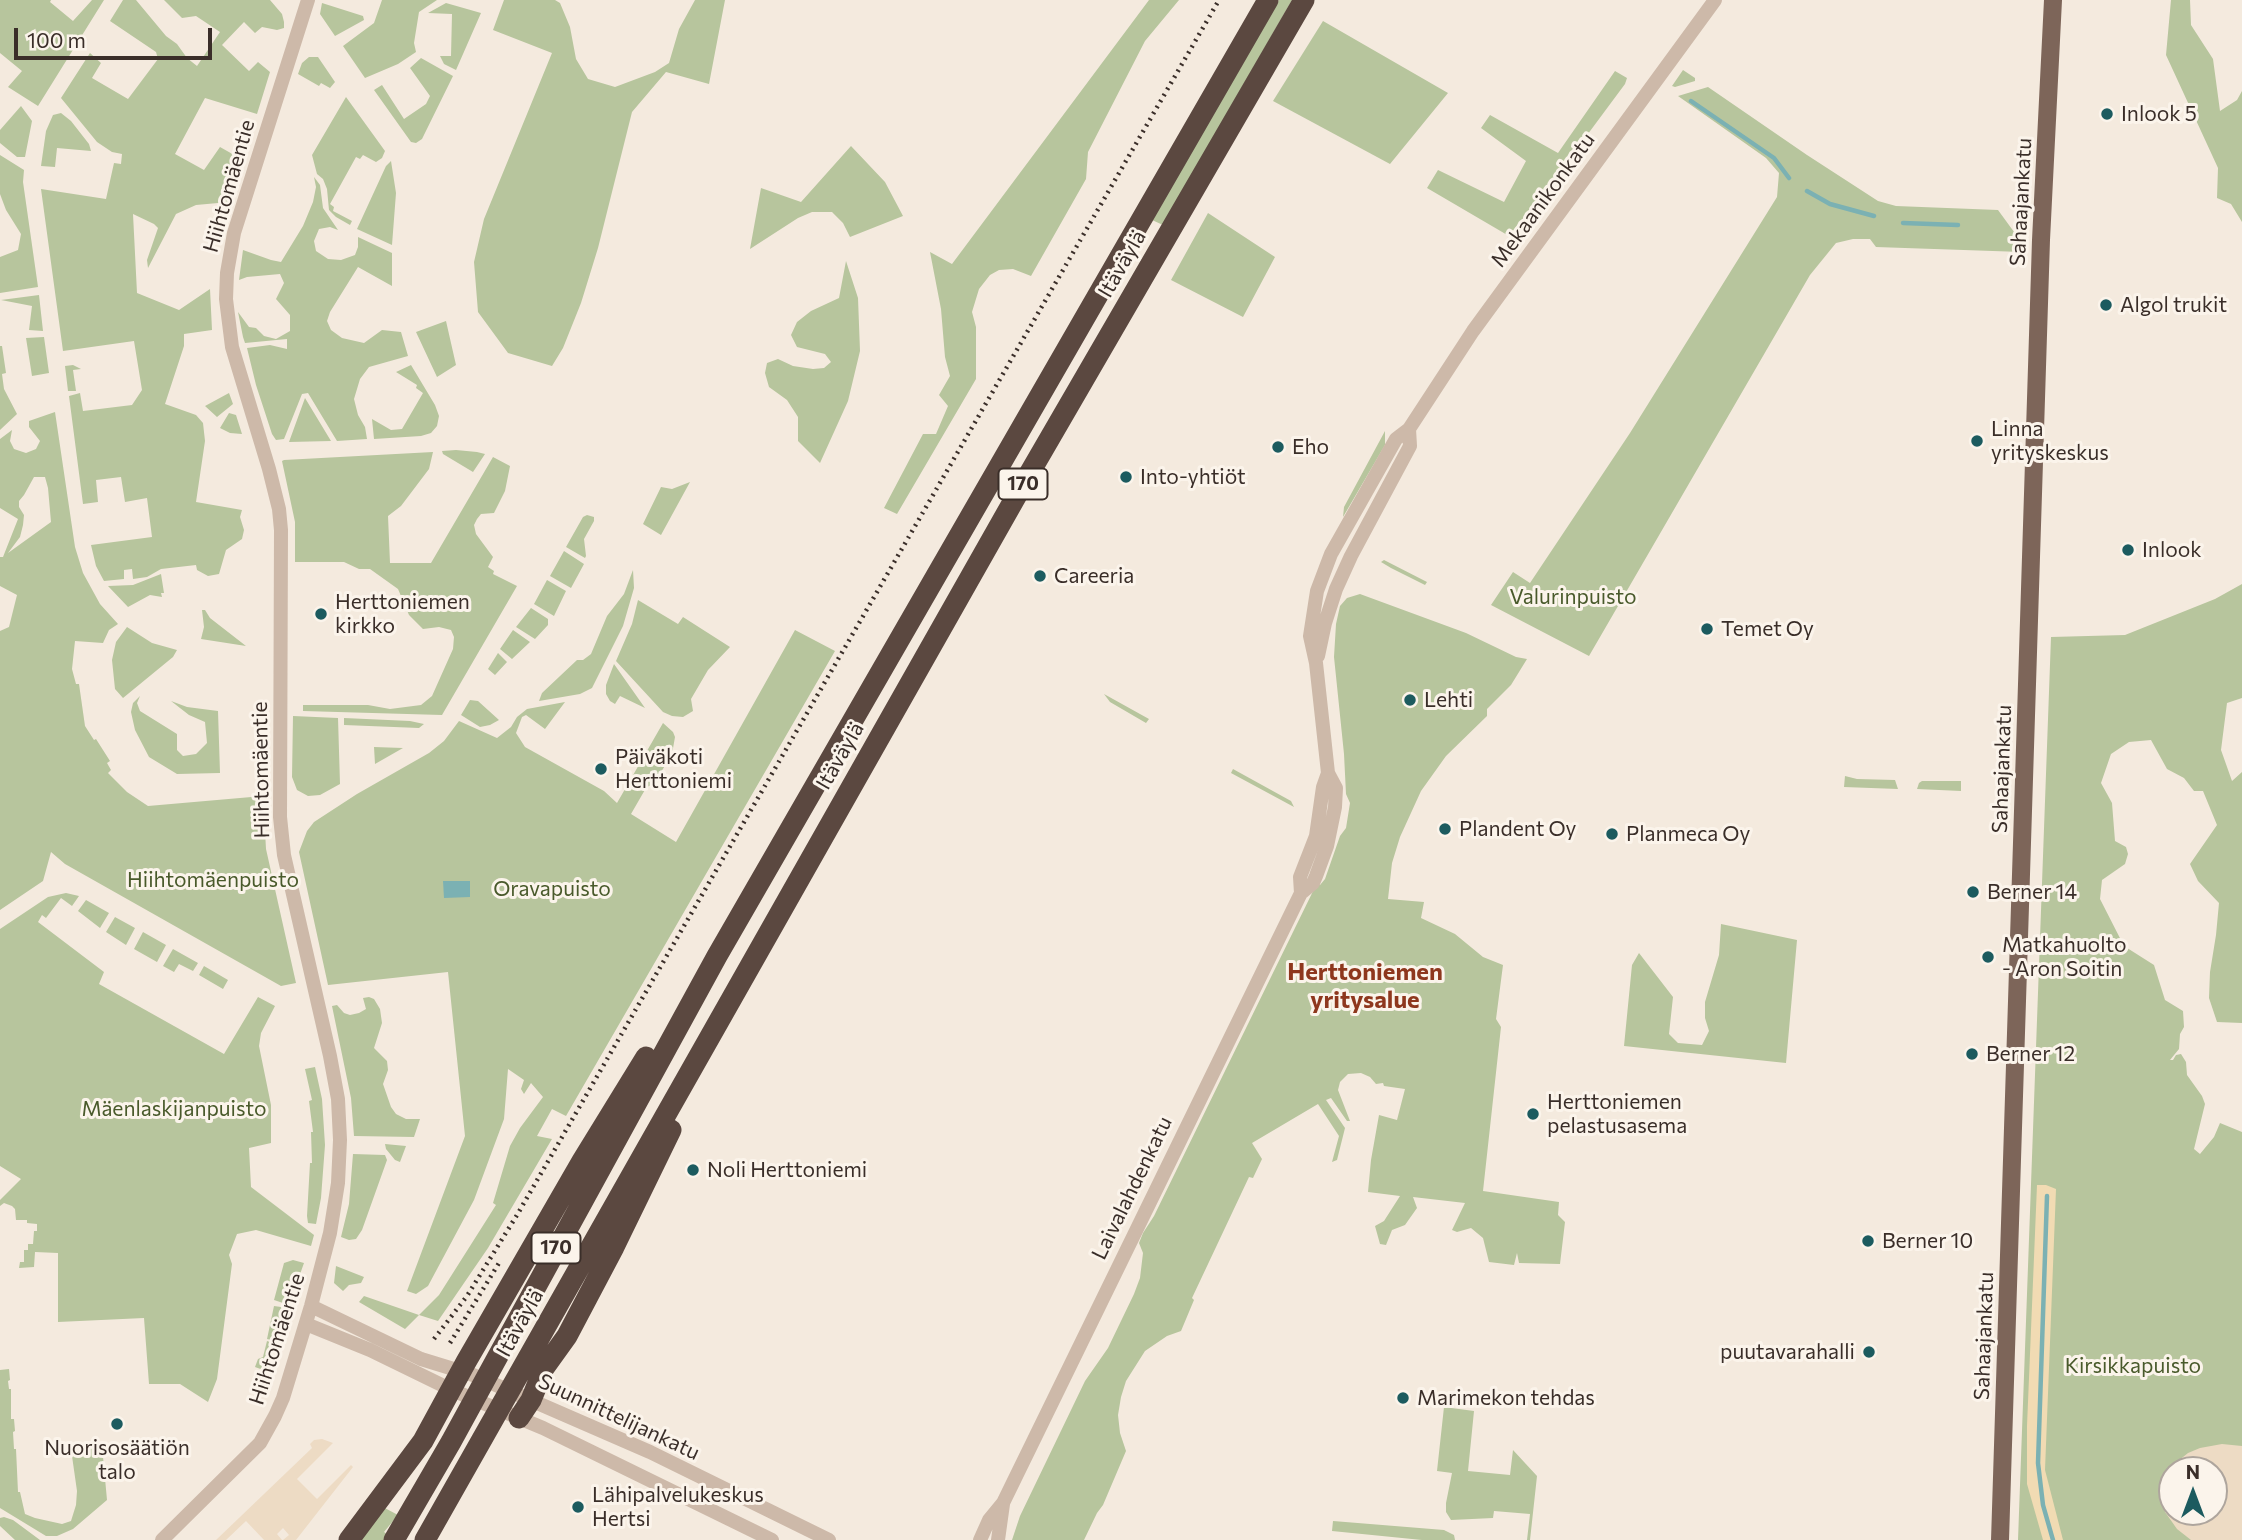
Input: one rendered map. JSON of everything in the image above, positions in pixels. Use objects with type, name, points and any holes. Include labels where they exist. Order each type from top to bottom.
[{"type":"highway","name":"Itäväylä","points":[[394,1540],[451,1442],[717,956],[1268,0]]},
{"type":"highway","name":"Itäväylä","points":[[425,1540],[1018,493],[1304,0]]},
{"type":"highway","points":[[349,1540],[423,1441],[462,1383],[582,1161],[681,1000],[717,956]]},
{"type":"highway","points":[[515,1416],[566,1336],[608,1258],[699,1075],[720,1040],[746,970]]},
{"type":"main road","name":"Sahaajankatu","points":[[2000,1540],[2041,240],[2053,0]]},
{"type":"street","name":"Hiihtomäentie","points":[[162,1540],[260,1443],[283,1398],[311,1306],[335,1204],[339,1163],[340,1119],[330,1056],[284,855],[280,817],[279,509],[232,347],[226,299],[227,273],[234,233],[308,0]]},
{"type":"street","name":"Mekaanikonkatu","points":[[1314,864],[1323,787],[1328,773],[1316,663],[1310,636],[1314,602],[1322,576],[1345,526],[1396,439],[1409,429],[1473,331],[1715,0]]},
{"type":"street","name":"Laivalahdenkatu","points":[[980,1540],[989,1520],[1003,1503],[1083,1334],[1301,893],[1300,877],[1314,864]]},
{"type":"street","name":"Suunnittelijankatu","points":[[311,1306],[421,1359],[515,1416],[772,1540]]},
{"type":"street","name":"Suunnittelijankatu","points":[[306,1324],[462,1383],[526,1397],[650,1452],[829,1540]]},
{"type":"street","name":"Laivalahdenkatu","points":[[998,1540],[1003,1503]]},
{"type":"green space","points":[[0,0],[51,0],[50,2],[73,21],[92,0],[104,0],[38,106],[8,87],[22,71],[0,53]]},
{"type":"green space","points":[[123,0],[136,0],[166,36],[197,66],[220,32],[196,16],[182,18],[164,0],[270,0],[282,14],[284,22],[284,28],[277,30],[262,27],[255,33],[244,22],[222,45],[249,71],[258,62],[270,72],[257,114],[205,98],[175,154],[204,170],[220,147],[243,160],[229,202],[196,205],[176,214],[148,268],[147,260],[158,228],[133,214],[137,293],[179,310],[210,289],[212,330],[184,334],[184,346],[165,404],[196,415],[203,423],[205,441],[196,502],[242,510],[242,539],[226,550],[219,574],[208,576],[197,570],[196,565],[161,569],[147,577],[133,579],[132,569],[124,570],[124,579],[104,581],[96,566],[91,545],[152,537],[147,498],[125,502],[121,477],[96,480],[98,502],[83,504],[69,396],[80,393],[83,411],[132,405],[142,390],[134,341],[63,351],[41,189],[106,199],[114,163],[121,164],[122,154],[112,152],[97,142],[61,98],[90,53],[101,63],[92,78],[128,99],[158,59],[156,52],[110,21]]},
{"type":"green space","points":[[382,0],[437,0],[419,12],[414,43],[416,52],[398,64],[365,78],[343,46],[374,23]]},
{"type":"green space","points":[[504,0],[555,0],[560,3],[570,27],[576,59],[588,79],[615,87],[655,72],[669,63],[679,29],[695,0],[725,0],[709,84],[666,72],[632,112],[598,248],[581,303],[563,348],[552,366],[508,353],[478,312],[474,262],[484,219],[552,53],[493,30]]},
{"type":"green space","points":[[1149,0],[1179,0],[1145,41],[1088,152],[1086,179],[1031,276],[1013,269],[999,270],[990,275],[979,289],[972,312],[976,327],[976,379],[897,514],[884,508],[923,434],[936,434],[948,406],[939,395],[950,376],[930,252],[952,264]]},
{"type":"green space","points":[[1279,0],[1292,0],[1163,225],[1152,220]]},
{"type":"green space","points":[[2171,0],[2190,0],[2191,25],[2213,59],[2220,111],[2237,100],[2242,91],[2242,222],[2231,204],[2217,198],[2218,168],[2166,55]]},
{"type":"green space","points":[[322,3],[363,16],[364,20],[335,36],[320,14]]},
{"type":"green space","points":[[446,3],[481,13],[456,70],[444,64],[440,56],[451,56],[452,14],[428,13]]},
{"type":"green space","points":[[1323,21],[1448,93],[1390,164],[1273,101]]},
{"type":"green space","points":[[309,57],[318,57],[335,82],[330,88],[321,83],[319,86],[298,74],[302,63]]},
{"type":"green space","points":[[421,58],[453,76],[422,139],[416,143],[411,142],[374,90],[382,85],[404,119],[426,104],[430,96],[410,68]]},
{"type":"green space","points":[[1683,70],[1695,78],[1695,81],[1672,86]]},
{"type":"green space","points":[[1615,71],[1627,78],[1625,84],[1509,236],[1427,188],[1438,170],[1504,202],[1526,161],[1481,128],[1490,115],[1558,153]]},
{"type":"green space","name":"Valurinpuisto","points":[[1708,87],[1878,201],[1896,206],[1998,210],[2025,247],[2022,252],[1876,247],[1870,239],[1836,243],[1810,275],[1589,656],[1491,605],[1513,572],[1530,583],[1630,433],[1777,197],[1779,173],[1766,158],[1678,96]]},
{"type":"green space","points":[[346,97],[385,151],[382,158],[376,162],[363,155],[360,159],[356,157],[330,204],[334,207],[333,211],[352,221],[350,225],[329,210],[327,189],[323,179],[317,174],[312,155]]},
{"type":"green space","points":[[21,106],[32,121],[25,157],[17,157],[0,143],[0,130]]},
{"type":"green space","points":[[61,113],[71,121],[89,144],[91,151],[57,148],[55,167],[41,166],[46,131],[53,115]]},
{"type":"green space","points":[[851,146],[885,182],[903,216],[850,237],[843,223],[832,212],[812,212],[750,249],[761,188],[801,202]]},
{"type":"green space","points":[[0,155],[24,170],[23,182],[38,287],[0,293],[0,257],[18,250],[21,234],[6,210],[0,194]]},
{"type":"green space","points":[[391,161],[396,193],[392,245],[357,229],[386,166]]},
{"type":"green space","points":[[314,177],[320,185],[323,208],[338,230],[330,227],[319,229],[314,241],[316,251],[328,259],[341,260],[355,255],[358,237],[392,253],[392,286],[358,267],[327,321],[331,330],[342,338],[364,343],[382,330],[401,332],[408,356],[369,367],[360,379],[354,399],[367,439],[337,441],[308,393],[302,394],[284,439],[276,440],[256,385],[247,348],[270,345],[287,349],[287,339],[245,343],[243,337],[238,312],[249,327],[256,328],[264,336],[276,339],[290,331],[290,315],[276,299],[284,283],[280,274],[239,280],[243,250],[281,262],[303,226],[313,202],[316,187]]},
{"type":"green space","points":[[1208,213],[1275,257],[1243,317],[1171,280]]},
{"type":"green space","points":[[846,261],[858,298],[860,351],[848,401],[820,463],[798,441],[798,417],[787,400],[769,387],[765,373],[767,363],[778,359],[793,366],[813,369],[824,368],[831,362],[825,354],[797,347],[791,335],[797,322],[811,311],[839,298]]},
{"type":"green space","points":[[39,295],[43,331],[29,330],[32,306],[1,300]]},
{"type":"green space","points":[[446,321],[456,365],[437,377],[416,332]]},
{"type":"green space","points":[[44,337],[49,373],[32,376],[26,338]]},
{"type":"green space","points":[[0,346],[6,373],[2,374],[4,389],[17,414],[0,430]]},
{"type":"green space","points":[[73,365],[81,369],[73,370],[76,391],[68,391],[65,366]]},
{"type":"green space","points":[[411,365],[435,405],[439,416],[437,426],[431,433],[421,436],[374,439],[372,419],[391,430],[402,429],[423,393],[416,388],[417,385],[396,372]]},
{"type":"green space","points":[[229,393],[233,404],[217,417],[205,406]]},
{"type":"green space","points":[[305,398],[331,441],[289,442]]},
{"type":"green space","name":"Hiihtomäenpuisto","points":[[55,412],[75,547],[83,573],[100,604],[118,624],[109,630],[103,643],[75,641],[72,669],[76,684],[79,684],[85,726],[110,761],[107,763],[111,770],[108,773],[127,792],[148,806],[263,796],[266,849],[296,983],[281,986],[65,864],[51,852],[43,881],[0,910],[0,631],[9,627],[17,595],[0,586],[0,557],[3,557],[18,519],[0,508],[0,439],[12,430],[10,441],[14,449],[26,453],[36,449],[40,441],[29,427],[29,421]],"holes":[[[34,477],[45,477],[51,522],[8,553],[20,537],[23,525],[24,515],[19,501]]]},
{"type":"green space","points":[[229,413],[236,415],[242,434],[230,433],[220,428]]},
{"type":"green space","points":[[1385,431],[1385,445],[1343,517],[1344,507]]},
{"type":"green space","points":[[442,451],[485,454],[473,472]]},
{"type":"green space","points":[[433,452],[429,469],[401,506],[388,516],[390,563],[431,563],[493,457],[510,466],[505,491],[494,513],[481,514],[474,525],[476,534],[493,557],[488,567],[494,571],[493,574],[517,586],[442,715],[303,711],[303,705],[368,705],[390,709],[421,705],[432,696],[453,649],[454,637],[451,630],[439,627],[423,629],[409,615],[398,589],[370,569],[359,569],[344,562],[295,562],[295,522],[282,461]]},
{"type":"green space","points":[[690,482],[661,535],[643,524],[661,487],[672,489]]},
{"type":"green space","points":[[583,517],[594,517],[594,521],[584,539],[585,558],[566,547]]},
{"type":"green space","points":[[564,551],[584,564],[571,588],[550,576]]},
{"type":"green space","points":[[1384,560],[1427,582],[1425,585],[1391,568],[1381,562]]},
{"type":"green space","points":[[633,570],[634,588],[623,626],[592,688],[580,694],[539,701],[542,693],[577,660],[583,660],[591,654],[607,616],[624,594]]},
{"type":"green space","points":[[161,574],[164,593],[161,593],[162,597],[150,595],[128,607],[108,586],[133,585]]},
{"type":"green space","points":[[547,580],[566,591],[554,616],[534,604]]},
{"type":"green space","name":"Kirsikkapuisto","points":[[2242,584],[2242,698],[2227,703],[2221,750],[2232,781],[2242,772],[2242,1023],[2217,1022],[2209,998],[2219,903],[2198,881],[2190,864],[2217,825],[2203,791],[2194,791],[2184,778],[2167,769],[2151,740],[2129,742],[2111,754],[2101,783],[2112,803],[2115,841],[2126,847],[2128,854],[2125,864],[2102,880],[2100,899],[2124,946],[2154,965],[2165,1000],[2183,1011],[2184,1027],[2180,1034],[2179,1049],[2170,1060],[2181,1054],[2186,1062],[2187,1075],[2205,1104],[2194,1149],[2200,1154],[2214,1137],[2220,1123],[2242,1132],[2242,1540],[2018,1540],[2051,637],[2125,635],[2215,599]]},
{"type":"green space","points":[[1360,594],[1466,633],[1516,657],[1527,659],[1511,685],[1487,709],[1487,716],[1446,756],[1421,791],[1400,837],[1392,863],[1388,899],[1424,902],[1421,918],[1455,934],[1483,957],[1503,965],[1496,1019],[1501,1027],[1483,1191],[1559,1202],[1558,1215],[1565,1222],[1560,1264],[1519,1263],[1517,1253],[1514,1265],[1489,1262],[1483,1238],[1471,1228],[1457,1232],[1452,1230],[1465,1203],[1413,1197],[1417,1208],[1405,1225],[1392,1230],[1386,1245],[1380,1244],[1375,1226],[1384,1221],[1400,1196],[1368,1192],[1371,1160],[1379,1115],[1397,1120],[1405,1089],[1384,1086],[1383,1083],[1376,1084],[1361,1073],[1348,1074],[1340,1082],[1338,1090],[1350,1121],[1347,1121],[1331,1098],[1326,1100],[1345,1128],[1337,1160],[1332,1162],[1339,1136],[1318,1104],[1252,1143],[1262,1159],[1253,1178],[1249,1177],[1192,1298],[1194,1300],[1181,1331],[1167,1336],[1145,1351],[1126,1381],[1118,1415],[1126,1451],[1103,1505],[1084,1540],[1012,1540],[1020,1516],[1085,1381],[1108,1348],[1134,1294],[1140,1278],[1143,1253],[1139,1243],[1143,1233],[1154,1216],[1317,883],[1320,885],[1325,879],[1340,836],[1346,828],[1350,803],[1346,794],[1334,657],[1340,606],[1347,598]]},
{"type":"green space","points":[[638,600],[678,624],[683,617],[730,647],[708,670],[691,699],[693,711],[683,717],[663,712],[616,661],[632,624]]},
{"type":"green space","points":[[531,608],[548,619],[548,625],[535,639],[516,627]]},
{"type":"green space","points":[[202,610],[246,646],[201,639],[204,627]]},
{"type":"green space","points":[[127,627],[152,643],[177,650],[173,657],[123,698],[115,689],[112,660],[116,642]]},
{"type":"green space","points":[[513,630],[530,642],[512,659],[500,649]]},
{"type":"green space","name":"Oravapuisto","points":[[795,630],[835,651],[566,1116],[552,1109],[537,1136],[552,1139],[488,1248],[438,1321],[419,1315],[439,1295],[496,1205],[493,1203],[510,1146],[543,1097],[531,1083],[524,1094],[521,1089],[524,1080],[508,1069],[504,1119],[474,1200],[428,1286],[416,1294],[407,1291],[465,1136],[448,972],[328,985],[299,852],[307,831],[314,822],[357,794],[429,753],[444,741],[459,721],[497,738],[527,709],[565,702],[545,729],[526,715],[522,717],[516,733],[525,747],[604,791],[617,803],[663,723],[673,732],[675,737],[672,754],[655,782],[646,788],[631,814],[676,842]]},
{"type":"green space","points":[[498,653],[507,662],[495,675],[488,669]]},
{"type":"green space","points":[[614,664],[645,708],[620,696],[615,704],[610,701],[606,694],[606,685]]},
{"type":"green space","points":[[1104,694],[1149,719],[1146,723],[1110,702]]},
{"type":"green space","points":[[140,696],[137,703],[140,711],[177,734],[177,750],[183,756],[196,754],[207,743],[205,722],[189,715],[171,701],[187,707],[218,711],[220,773],[177,774],[149,757],[135,730],[131,712],[133,703]]},
{"type":"green space","points":[[470,700],[478,701],[499,720],[480,727],[461,715]]},
{"type":"green space","points":[[293,716],[338,718],[340,784],[320,795],[308,796],[297,790],[292,777]]},
{"type":"green space","points":[[344,718],[424,724],[419,728],[344,725]]},
{"type":"green space","points":[[374,747],[403,748],[375,764]]},
{"type":"green space","points":[[1233,769],[1291,801],[1294,807],[1231,773]]},
{"type":"green space","points":[[1845,776],[1895,780],[1898,789],[1844,787]]},
{"type":"green space","points":[[1922,781],[1961,781],[1961,791],[1917,789]]},
{"type":"green space","name":"Mäenlaskijanpuisto","points":[[66,893],[79,896],[72,906],[61,898],[46,918],[42,915],[38,922],[104,972],[99,984],[224,1054],[258,997],[275,1006],[261,1033],[259,1046],[271,1105],[271,1143],[249,1148],[251,1187],[314,1235],[311,1246],[256,1230],[237,1234],[229,1255],[232,1264],[217,1379],[208,1402],[180,1384],[149,1384],[144,1318],[58,1322],[58,1253],[35,1252],[34,1267],[19,1268],[20,1262],[24,1262],[24,1250],[28,1250],[28,1244],[33,1244],[37,1224],[16,1220],[12,1206],[4,1203],[0,1206],[0,1200],[21,1179],[0,1166],[0,929],[48,897]]},
{"type":"green space","points":[[86,900],[109,913],[100,928],[78,911]]},
{"type":"green space","points":[[115,917],[135,928],[126,945],[106,932]]},
{"type":"green space","points":[[1721,924],[1797,940],[1786,1063],[1624,1046],[1632,965],[1639,953],[1673,997],[1669,1034],[1678,1043],[1702,1045],[1709,1031],[1705,1018],[1705,1002],[1719,955]]},
{"type":"green space","points":[[143,932],[166,945],[157,962],[134,949]]},
{"type":"green space","points":[[173,949],[198,963],[193,971],[179,964],[174,972],[163,966]]},
{"type":"green space","points":[[204,966],[228,980],[223,989],[199,975]]},
{"type":"green space","points":[[363,998],[374,999],[380,1009],[382,1023],[374,1048],[387,1061],[388,1070],[383,1084],[396,1114],[406,1119],[420,1119],[414,1137],[354,1136],[351,1098],[332,1006],[337,1005],[350,1015],[359,1013],[366,1009]]},
{"type":"green space","points":[[315,1067],[322,1099],[325,1145],[316,1224],[308,1223],[307,1216],[313,1132],[309,1101],[312,1100],[305,1069]]},
{"type":"green space","points":[[385,1144],[406,1146],[400,1162],[395,1160]]},
{"type":"green space","points":[[353,1154],[385,1155],[387,1160],[362,1230],[356,1239],[349,1240],[341,1237],[349,1204]]},
{"type":"green space","points":[[293,1260],[304,1263],[289,1305],[274,1300],[284,1263]]},
{"type":"green space","points":[[336,1266],[364,1277],[361,1283],[349,1285],[343,1291],[334,1283]]},
{"type":"green space","points":[[364,1296],[419,1315],[405,1329],[359,1302]]},
{"type":"green space","points":[[274,1306],[288,1308],[276,1341],[267,1339]]},
{"type":"green space","points":[[267,1341],[275,1344],[266,1371],[255,1367],[258,1359],[263,1357]]},
{"type":"green space","points":[[9,1369],[18,1492],[25,1514],[62,1524],[71,1521],[77,1491],[72,1456],[87,1455],[86,1447],[102,1446],[107,1500],[73,1529],[57,1536],[46,1536],[0,1508],[0,1370]]},
{"type":"green space","points":[[1444,1407],[1474,1411],[1468,1471],[1510,1475],[1513,1450],[1537,1476],[1530,1540],[1527,1540],[1530,1514],[1494,1511],[1493,1518],[1451,1520],[1446,1512],[1446,1503],[1452,1473],[1437,1471]]},
{"type":"green space","points":[[381,1506],[398,1515],[384,1532],[387,1534],[384,1540],[359,1540]]},
{"type":"green space","points":[[0,1518],[13,1520],[40,1540],[15,1540],[0,1526]]},
{"type":"green space","points":[[1333,1521],[1444,1530],[1454,1535],[1455,1540],[1422,1540],[1332,1531]]},
{"type":"sand","points":[[2037,1185],[2056,1189],[2045,1470],[2063,1540],[2043,1540],[2027,1484]]},
{"type":"shaded area","points":[[322,1439],[333,1443],[297,1479],[317,1499],[351,1465],[353,1467],[296,1540],[283,1540],[289,1535],[283,1528],[277,1534],[282,1540],[264,1540],[246,1521],[226,1540],[216,1540],[312,1448],[310,1444],[314,1440]]},
{"type":"shaded area","points":[[2222,1444],[2242,1446],[2242,1540],[2191,1540],[2175,1526],[2228,1526],[2228,1456],[2184,1456]]},
{"type":"water","points":[[443,881],[470,881],[470,897],[444,898]]},
{"type":"waterway","points":[[1691,101],[1774,158],[1789,178]]},
{"type":"waterway","points":[[1807,191],[1830,204],[1874,216]]},
{"type":"waterway","points":[[1903,223],[1958,225]]},
{"type":"waterway","points":[[2047,1196],[2038,1463],[2043,1505],[2053,1540]]},
{"type":"railway","points":[[434,1339],[467,1296],[517,1215],[1219,0]]},
{"type":"railway","points":[[450,1343],[499,1263]]},
{"type":"place","name":"Inlook 5","points":[[2107,114]]},
{"type":"place","name":"Algol trukit","points":[[2106,305]]},
{"type":"place","name":"Linna yrityskeskus","points":[[1977,441]]},
{"type":"place","name":"Eho","points":[[1278,447]]},
{"type":"place","name":"Into-yhtiöt","points":[[1126,477]]},
{"type":"place","name":"Inlook","points":[[2128,550]]},
{"type":"place","name":"Careeria","points":[[1040,576]]},
{"type":"place","name":"Herttoniemen kirkko","points":[[321,614]]},
{"type":"place","name":"Temet Oy","points":[[1707,629]]},
{"type":"place","name":"Lehti","points":[[1410,700]]},
{"type":"place","name":"Päiväkoti Herttoniemi","points":[[601,769]]},
{"type":"place","name":"Plandent Oy","points":[[1445,829]]},
{"type":"place","name":"Planmeca Oy","points":[[1612,834]]},
{"type":"place","name":"Berner 14","points":[[1973,892]]},
{"type":"place","name":"Matkahuolto - Aron Soitin","points":[[1988,957]]},
{"type":"place","name":"Berner 12","points":[[1972,1054]]},
{"type":"place","name":"Herttoniemen pelastusasema","points":[[1533,1114]]},
{"type":"place","name":"Noli Herttoniemi","points":[[693,1170]]},
{"type":"place","name":"Berner 10","points":[[1868,1241]]},
{"type":"place","name":"puutavarahalli","points":[[1869,1352]]},
{"type":"place","name":"Marimekon tehdas","points":[[1403,1398]]},
{"type":"place","name":"Nuorisosäätiön talo","points":[[117,1424]]},
{"type":"place","name":"Lähipalvelukeskus Hertsi","points":[[578,1507]]},
{"type":"district","name":"Herttoniemen yritysalue","points":[[1365,986]]}]
